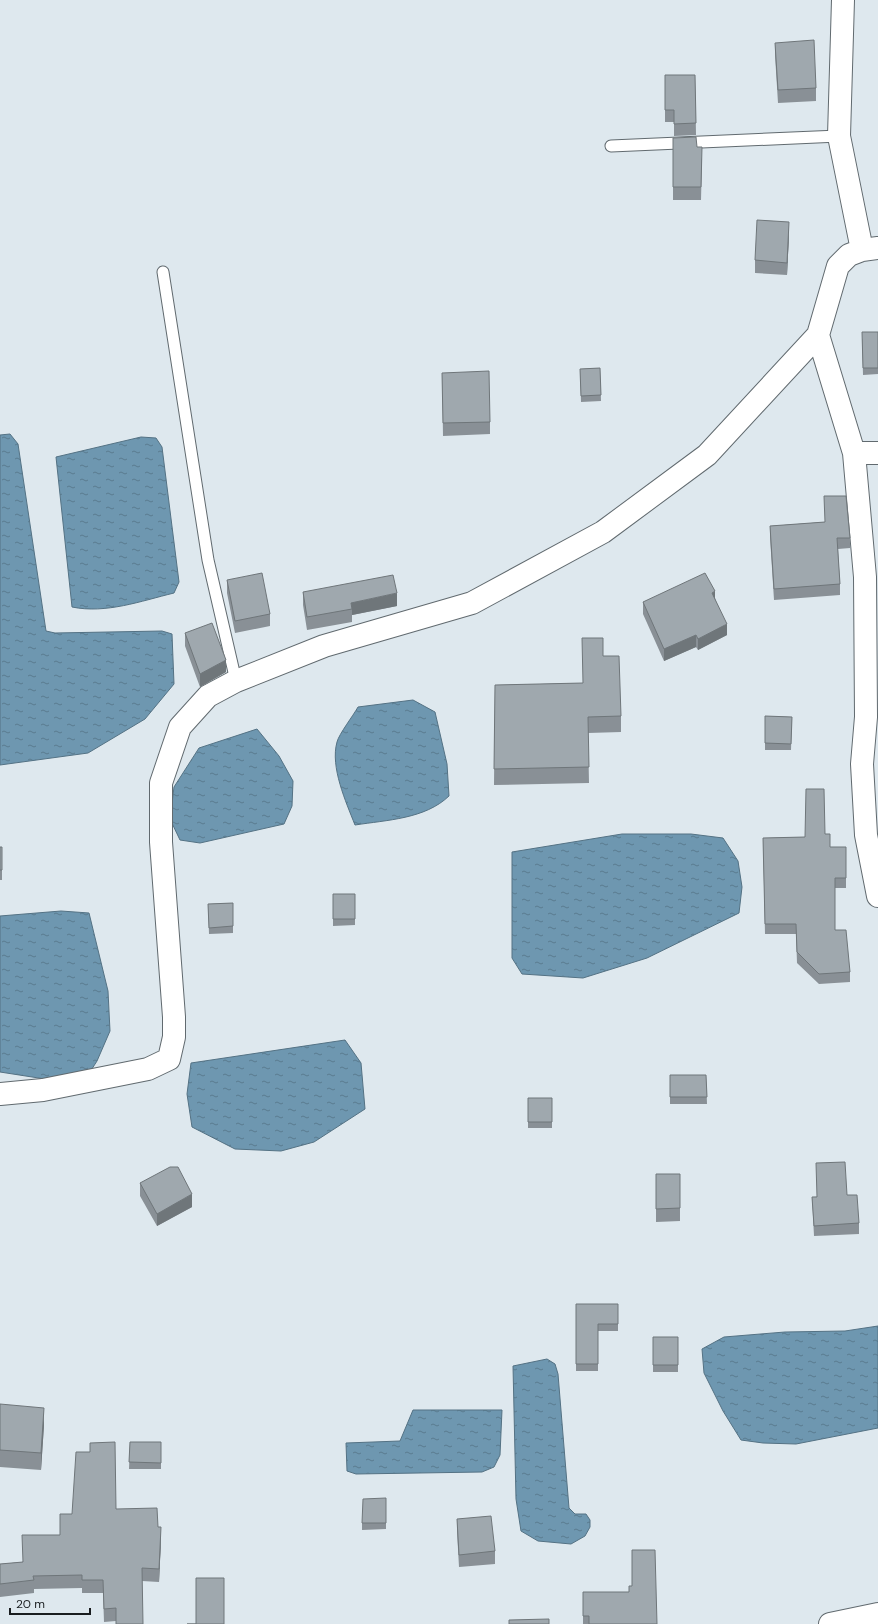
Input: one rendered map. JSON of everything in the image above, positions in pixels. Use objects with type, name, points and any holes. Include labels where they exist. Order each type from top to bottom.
[{"type":"street","points":[[0,1094],[43,1090],[148,1069],[169,1059],[174,1037],[174,1017],[161,842],[161,783],[180,727],[208,696],[236,681],[324,646],[472,603],[603,532],[707,455],[818,335],[838,266],[849,255],[870,249],[839,136],[843,0]]},
{"type":"street","points":[[818,335],[854,453],[865,577],[872,718],[862,764],[866,835],[878,896]]},
{"type":"street","points":[[854,453],[878,453]]},
{"type":"street","points":[[830,1624],[878,1614]]},
{"type":"lane","points":[[611,146],[839,136]]},
{"type":"lane","points":[[162,272],[208,560],[236,681]]},
{"type":"water","points":[[10,434],[18,444],[46,631],[55,633],[162,631],[172,634],[174,684],[145,719],[88,753],[0,765],[0,435]]},
{"type":"water","points":[[141,437],[156,438],[162,447],[179,582],[174,593],[136,603],[98,609],[72,607],[56,457]]},
{"type":"water","points":[[413,700],[435,712],[447,764],[449,796],[429,810],[417,814],[392,820],[355,825],[337,773],[335,752],[338,739],[358,707]]},
{"type":"water","points":[[257,729],[279,756],[293,781],[292,806],[284,824],[200,843],[180,840],[170,819],[174,787],[199,748]]},
{"type":"water","points":[[622,834],[691,834],[723,838],[738,861],[742,887],[739,913],[647,958],[583,978],[522,974],[512,958],[512,852]]},
{"type":"water","points":[[61,911],[89,913],[108,991],[110,1031],[97,1061],[88,1075],[45,1079],[0,1072],[0,916]]},
{"type":"water","points":[[345,1040],[361,1063],[365,1109],[314,1142],[281,1151],[235,1149],[192,1127],[187,1094],[191,1063]]},
{"type":"water","points":[[878,1326],[878,1428],[796,1444],[763,1443],[741,1440],[723,1411],[704,1373],[702,1349],[724,1337],[785,1332],[845,1331]]},
{"type":"water","points":[[547,1359],[555,1364],[558,1374],[569,1508],[575,1514],[586,1514],[590,1520],[590,1527],[585,1536],[571,1544],[538,1541],[521,1531],[516,1499],[513,1366]]},
{"type":"water","points":[[413,1410],[502,1410],[500,1455],[494,1467],[482,1472],[356,1474],[347,1471],[346,1443],[400,1441]]},
{"type":"building","points":[[814,40],[816,88],[778,90],[775,43]]},
{"type":"building","points":[[665,75],[695,75],[696,123],[674,124],[674,110],[665,110]]},
{"type":"building","points":[[696,137],[697,147],[702,147],[701,187],[673,187],[673,138]]},
{"type":"building","points":[[757,220],[789,222],[787,263],[755,260]]},
{"type":"building","points":[[862,332],[878,332],[878,368],[863,368]]},
{"type":"building","points":[[600,368],[601,395],[581,396],[580,369]]},
{"type":"building","points":[[489,371],[490,422],[443,423],[442,373]]},
{"type":"building","points":[[824,496],[846,496],[850,538],[837,538],[840,584],[774,589],[770,526],[825,522]]},
{"type":"building","points":[[262,573],[270,614],[235,621],[227,580]]},
{"type":"building","points":[[705,573],[715,591],[712,593],[727,624],[698,639],[696,635],[664,649],[643,602]]},
{"type":"building","points":[[393,575],[397,593],[351,603],[352,609],[307,617],[303,592]]},
{"type":"building","points":[[212,623],[226,660],[200,674],[185,633]]},
{"type":"building","points":[[582,638],[603,638],[603,656],[619,656],[621,716],[588,717],[589,767],[494,769],[495,685],[583,683]]},
{"type":"building","points":[[765,716],[792,717],[791,744],[765,743]]},
{"type":"building","points":[[806,789],[824,789],[825,834],[830,834],[830,847],[846,847],[846,878],[835,878],[835,930],[846,930],[850,972],[819,974],[797,952],[796,924],[765,924],[763,838],[805,837]]},
{"type":"building","points":[[0,847],[2,847],[2,870],[0,870]]},
{"type":"building","points":[[333,894],[355,894],[355,919],[333,919]]},
{"type":"building","points":[[233,903],[233,926],[209,928],[208,904]]},
{"type":"building","points":[[670,1075],[706,1075],[707,1097],[670,1097]]},
{"type":"building","points":[[528,1098],[552,1098],[552,1122],[528,1122]]},
{"type":"building","points":[[845,1162],[847,1195],[857,1195],[859,1223],[814,1226],[812,1197],[817,1197],[816,1163]]},
{"type":"building","points":[[170,1167],[178,1167],[192,1194],[157,1214],[140,1183]]},
{"type":"building","points":[[656,1174],[680,1174],[680,1208],[656,1209]]},
{"type":"building","points":[[576,1304],[618,1304],[618,1324],[598,1324],[598,1364],[576,1364]]},
{"type":"building","points":[[653,1337],[678,1337],[678,1365],[653,1365]]},
{"type":"building","points":[[0,1404],[44,1408],[41,1453],[0,1450]]},
{"type":"building","points":[[115,1442],[116,1509],[157,1508],[158,1527],[161,1527],[159,1569],[142,1568],[143,1624],[116,1624],[116,1608],[104,1609],[103,1580],[82,1580],[82,1575],[33,1576],[34,1580],[0,1584],[0,1564],[23,1562],[22,1535],[60,1535],[60,1514],[72,1514],[76,1452],[90,1452],[90,1443]]},
{"type":"building","points":[[130,1442],[161,1442],[161,1463],[129,1462]]},
{"type":"building","points":[[386,1498],[386,1523],[362,1523],[363,1499]]},
{"type":"building","points":[[491,1516],[495,1551],[459,1555],[457,1519]]},
{"type":"building","points":[[632,1550],[655,1550],[657,1624],[589,1624],[589,1616],[583,1616],[583,1592],[629,1592],[629,1586],[632,1586]]},
{"type":"building","points":[[196,1578],[224,1578],[224,1624],[196,1624]]},
{"type":"building","points":[[549,1619],[549,1624],[509,1624],[509,1620]]}]
